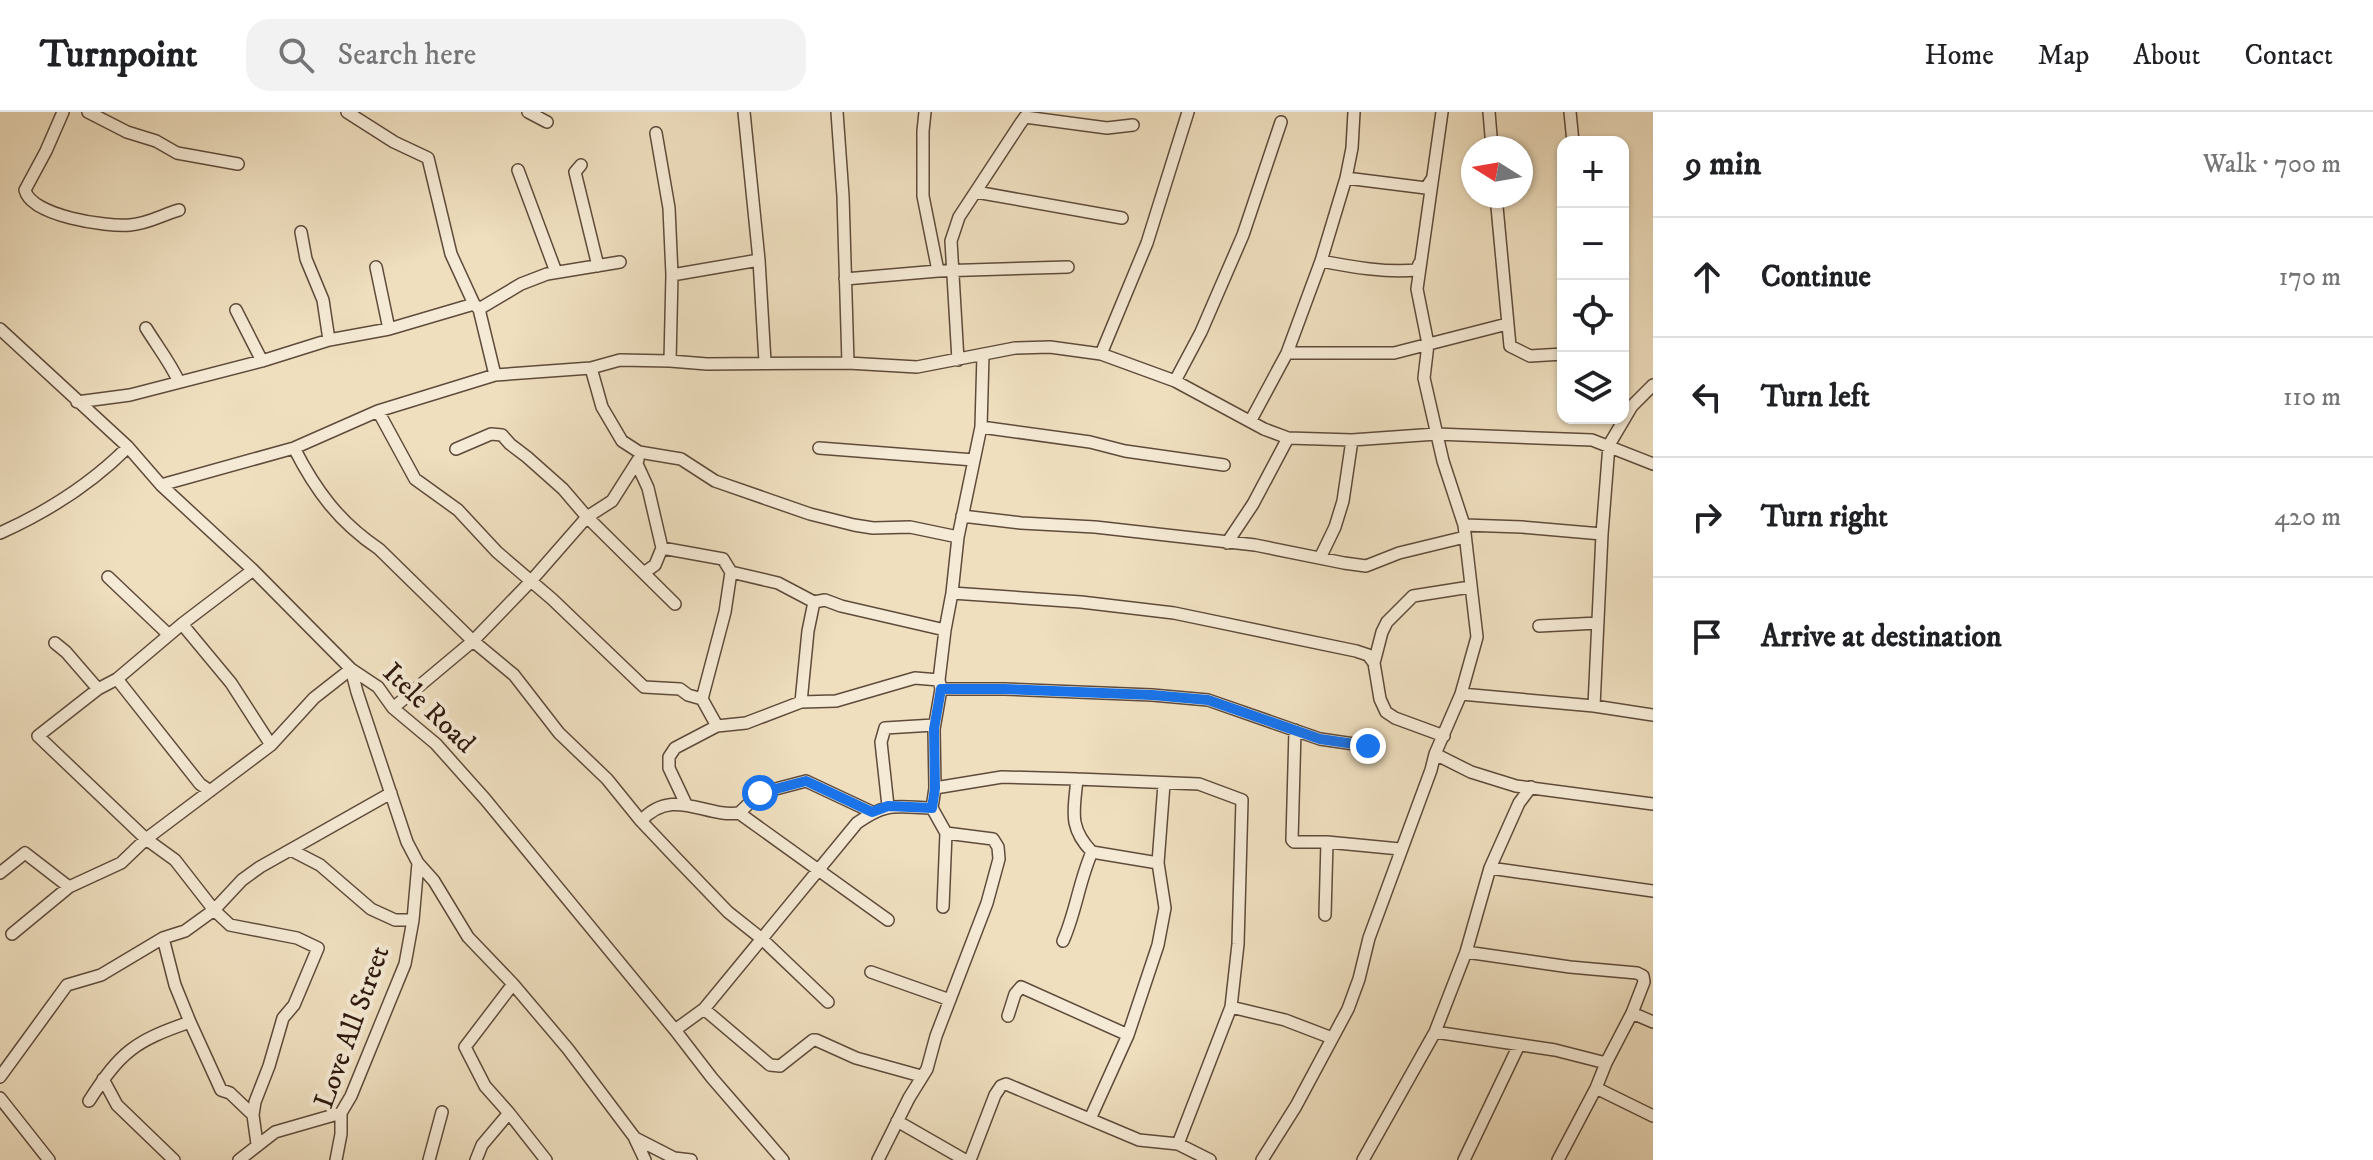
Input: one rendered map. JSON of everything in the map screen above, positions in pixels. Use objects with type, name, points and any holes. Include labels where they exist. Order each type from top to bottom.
[{"type":"street","points":[[63,112],[25,190],[31,202],[56,214],[110,226],[133,225],[179,210]]},
{"type":"street","points":[[88,112],[177,153],[238,164]]},
{"type":"street","points":[[347,112],[394,142],[428,158],[451,254],[477,306],[495,375]]},
{"type":"street","points":[[528,112],[547,122]]},
{"type":"street","points":[[744,112],[759,260],[765,362]]},
{"type":"street","points":[[837,112],[848,363]]},
{"type":"street","points":[[925,112],[923,196],[938,271]]},
{"type":"street","points":[[1101,354],[1147,243],[1188,112]]},
{"type":"street","points":[[1251,420],[1287,353],[1321,261],[1346,178],[1354,112]]},
{"type":"street","points":[[1262,1160],[1296,1106],[1348,1009],[1400,849],[1461,694],[1477,637],[1465,531],[1436,434],[1424,378],[1428,344],[1417,289],[1442,112]]},
{"type":"street","points":[[1489,112],[1491,136]]},
{"type":"street","points":[[1570,112],[1572,136]]},
{"type":"street","points":[[958,360],[951,241],[959,217],[1026,114],[1107,128],[1133,125]]},
{"type":"street","points":[[1175,381],[1201,332],[1243,235],[1281,122]]},
{"type":"street","points":[[656,133],[669,208],[672,275],[670,361]]},
{"type":"street","points":[[581,165],[575,172],[598,266]]},
{"type":"street","points":[[518,170],[556,272]]},
{"type":"street","points":[[1346,178],[1426,188],[1432,179]]},
{"type":"street","points":[[976,192],[1122,218]]},
{"type":"street","points":[[1497,208],[1510,346],[1530,356],[1557,354]]},
{"type":"street","points":[[301,232],[306,259],[323,300],[329,340]]},
{"type":"street","points":[[672,275],[759,260]]},
{"type":"street","points":[[1321,261],[1407,271],[1417,270],[1420,260]]},
{"type":"street","points":[[77,402],[130,395],[329,340],[389,329],[477,306],[547,274],[620,262]]},
{"type":"street","points":[[376,267],[389,329]]},
{"type":"street","points":[[845,279],[954,270],[1068,267]]},
{"type":"street","points":[[236,310],[262,361]]},
{"type":"street","points":[[1287,353],[1394,353],[1507,324]]},
{"type":"street","points":[[146,328],[160,352],[171,363],[179,382]]},
{"type":"street","name":"Itele Road","points":[[0,329],[128,447],[161,485],[253,570],[351,669],[378,687],[393,708],[436,744],[485,799],[777,1158]]},
{"type":"street","points":[[161,485],[294,448],[378,411],[495,375],[591,368],[620,360],[917,367],[1015,348],[1050,347],[1101,354],[1175,381],[1264,429],[1288,438],[1352,440],[1436,434],[1592,440],[1653,464]]},
{"type":"street","points":[[943,907],[946,833],[932,808],[935,788],[934,729],[958,537],[981,427],[983,355]]},
{"type":"street","points":[[591,368],[602,407],[622,441],[638,458],[648,488],[662,548],[655,565],[645,572]]},
{"type":"street","points":[[1594,706],[1609,445],[1632,406],[1653,385]]},
{"type":"street","points":[[378,411],[415,479],[458,510],[497,552],[644,687],[680,689],[702,699]]},
{"type":"street","points":[[981,427],[1224,465]]},
{"type":"street","points":[[456,449],[491,434],[502,435],[563,489],[675,604]]},
{"type":"street","points":[[1227,543],[1253,504],[1288,438]]},
{"type":"street","points":[[1320,558],[1343,501],[1352,440]]},
{"type":"street","points":[[0,533],[48,510],[128,447]]},
{"type":"street","points":[[294,448],[324,500],[473,641],[514,675],[559,733],[607,779],[641,821],[728,912],[762,939],[828,1002]]},
{"type":"street","points":[[819,448],[974,460]]},
{"type":"street","points":[[393,708],[473,641],[587,517],[612,501],[638,458]]},
{"type":"street","points":[[638,458],[681,459],[715,481],[810,514],[854,525],[910,527],[958,537]]},
{"type":"street","points":[[962,516],[1255,545],[1366,566],[1465,531],[1522,527],[1602,534]]},
{"type":"street","points":[[662,548],[723,559],[731,572],[725,612],[702,699],[717,726]]},
{"type":"street","points":[[253,570],[117,679],[98,689],[38,736],[146,839],[175,860],[214,910],[230,925],[297,938],[318,948],[294,1005],[283,1018],[269,1066],[250,1108],[257,1144]]},
{"type":"street","points":[[731,572],[778,583],[814,602],[825,600],[945,630]]},
{"type":"street","points":[[108,577],[169,635]]},
{"type":"street","points":[[1444,736],[1386,712],[1380,699],[1374,663],[1387,622],[1413,596],[1470,587]]},
{"type":"street","points":[[952,593],[1081,602],[1174,613],[1356,651],[1368,655],[1374,663]]},
{"type":"street","points":[[801,702],[814,602]]},
{"type":"street","points":[[1539,626],[1598,623]]},
{"type":"street","points":[[182,624],[231,683],[271,745]]},
{"type":"street","points":[[55,643],[98,689]]},
{"type":"street","points":[[12,934],[69,887],[121,863],[146,839],[198,801],[205,787],[271,745],[314,698],[351,669],[407,842],[418,863],[434,881],[468,937],[568,1049],[635,1138],[645,1160]]},
{"type":"street","points":[[686,804],[669,768],[669,757],[675,748],[717,726],[746,723],[801,702],[836,701],[915,678],[940,684],[1004,689],[1208,700],[1320,739],[1368,746]]},
{"type":"street","points":[[117,679],[205,787]]},
{"type":"street","points":[[1461,694],[1594,706],[1653,715]]},
{"type":"street","points":[[888,806],[881,742],[885,728],[934,725],[934,729]]},
{"type":"street","points":[[1295,730],[1292,840],[1400,849]]},
{"type":"street","points":[[1435,754],[1471,772],[1516,786],[1653,804]]},
{"type":"street","points":[[935,788],[1002,777],[1077,779],[1199,784],[1242,800],[1238,944],[1231,1007],[1178,1144]]},
{"type":"street","points":[[1077,779],[1073,819],[1080,839],[1092,852],[1158,863]]},
{"type":"street","points":[[641,821],[650,811],[686,804],[729,814],[739,813],[760,793],[806,781],[872,812]]},
{"type":"street","points":[[1090,1119],[1128,1035],[1158,945],[1165,908],[1158,863],[1164,784]]},
{"type":"street","points":[[1516,786],[1519,803]]},
{"type":"street","points":[[1363,1160],[1435,1032],[1466,952],[1490,868],[1519,803],[1531,787]]},
{"type":"street","points":[[0,1077],[67,985],[101,975],[163,938],[185,931],[214,910],[242,880],[260,867],[391,793]]},
{"type":"street","points":[[675,1030],[704,1009],[857,823],[872,812],[888,806],[932,808]]},
{"type":"street","points":[[739,813],[888,920]]},
{"type":"street","points":[[878,1160],[927,1069],[936,1036],[987,903],[999,859],[998,847],[993,839],[946,833]]},
{"type":"street","points":[[1325,915],[1327,842]]},
{"type":"street","points":[[291,850],[320,865],[371,909],[395,920],[413,920]]},
{"type":"street","points":[[1063,941],[1073,920],[1092,852]]},
{"type":"street","points":[[0,873],[25,853],[69,887]]},
{"type":"street","name":"Love All Street","points":[[336,1160],[341,1113],[351,1096],[405,964],[418,863]]},
{"type":"street","points":[[1490,868],[1653,891]]},
{"type":"street","points":[[163,938],[175,985],[221,1090],[250,1108]]},
{"type":"street","points":[[1466,952],[1637,973],[1648,978],[1558,1160]]},
{"type":"street","points":[[871,972],[950,1000]]},
{"type":"street","points":[[513,984],[465,1047],[485,1086],[546,1160]]},
{"type":"street","points":[[1008,1016],[1015,994],[1021,987],[1128,1035]]},
{"type":"street","points":[[1231,1007],[1285,1020],[1332,1038]]},
{"type":"street","points":[[704,1009],[775,1067],[816,1040],[856,1058],[921,1076]]},
{"type":"street","points":[[1632,1013],[1653,1022]]},
{"type":"street","points":[[89,1101],[103,1079],[134,1046],[152,1035],[190,1022]]},
{"type":"street","points":[[1435,1032],[1555,1050],[1606,1063]]},
{"type":"street","points":[[1464,1160],[1519,1045]]},
{"type":"street","points":[[103,1079],[117,1105],[174,1160]]},
{"type":"street","points":[[897,1121],[968,1160],[995,1095],[1006,1084],[1139,1140],[1178,1144],[1210,1160]]},
{"type":"street","points":[[1596,1088],[1653,1116]]},
{"type":"street","points":[[0,1098],[49,1160]]},
{"type":"street","points":[[429,1160],[442,1112]]},
{"type":"street","points":[[239,1160],[275,1132],[341,1113]]},
{"type":"street","points":[[476,1160],[482,1145],[509,1113]]},
{"type":"street","points":[[635,1138],[674,1158],[691,1160]]},
{"type":"route","points":[[760,793],[806,781],[872,812],[888,806],[932,808],[935,788],[934,729],[941,689],[1152,695],[1208,700],[1320,739],[1368,746]]}]
